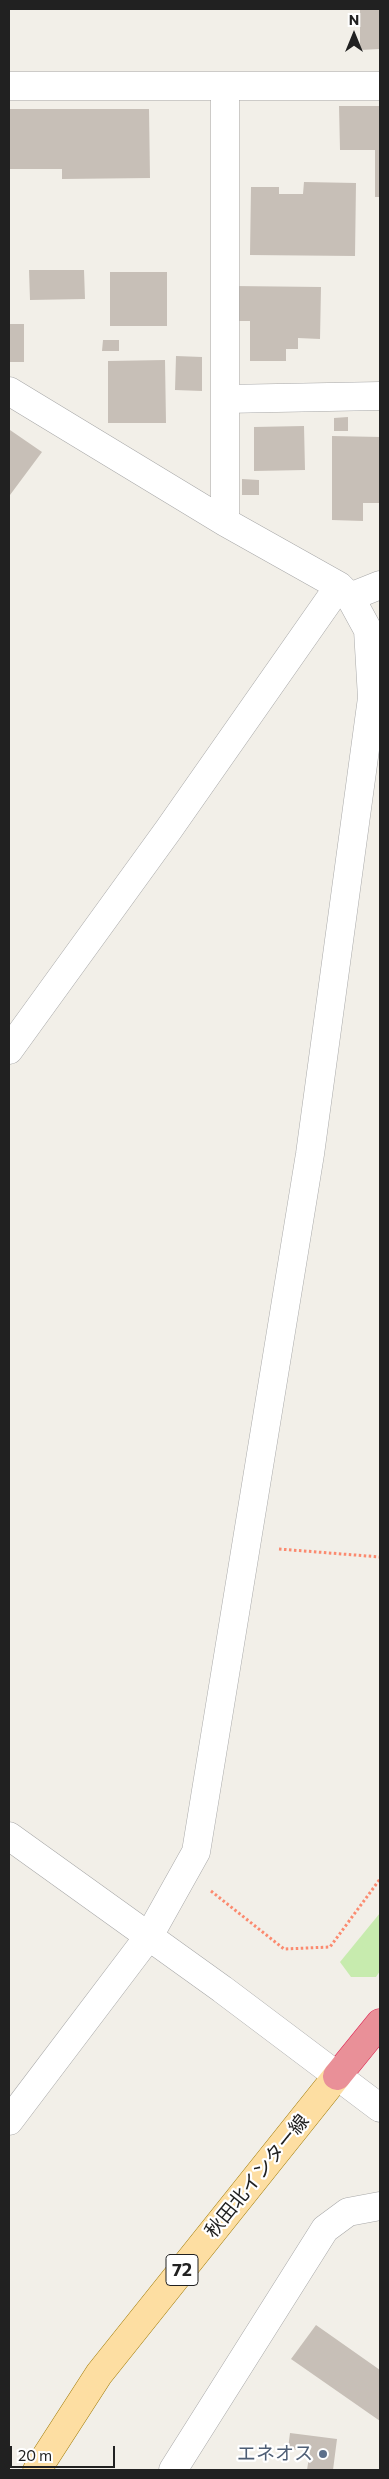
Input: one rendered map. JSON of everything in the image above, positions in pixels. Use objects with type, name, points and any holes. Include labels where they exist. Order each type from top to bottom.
[{"type":"highway","points":[[337,2076],[380,2023]]},
{"type":"main road","name":"秋田北インター線","points":[[37,2470],[99,2374],[337,2076]]},
{"type":"street","points":[[9,86],[380,86]]},
{"type":"street","points":[[225,86],[225,522]]},
{"type":"street","points":[[9,391],[225,522],[345,592],[368,630],[372,698],[310,1154],[196,1852],[149,1936],[9,2121]]},
{"type":"street","points":[[225,399],[380,396]]},
{"type":"street","points":[[9,1050],[175,821],[345,592],[380,584]]},
{"type":"street","points":[[9,1836],[222,1988],[380,2108]]},
{"type":"street","points":[[173,2470],[325,2229],[348,2212],[380,2206]]},
{"type":"path","points":[[247,1546],[380,1557]]},
{"type":"path","points":[[185,1871],[284,1949],[330,1947],[380,1879]]},
{"type":"green space","points":[[380,1913],[380,1971],[376,1977],[351,1977],[340,1962]]},
{"type":"building","points":[[360,9],[380,9],[380,49],[360,50]]},
{"type":"building","points":[[339,106],[380,106],[380,197],[375,197],[375,150],[340,150]]},
{"type":"building","points":[[9,109],[149,109],[150,178],[62,179],[62,169],[9,169]]},
{"type":"building","points":[[304,182],[356,183],[355,256],[250,255],[251,187],[279,187],[279,194],[303,194]]},
{"type":"building","points":[[29,270],[84,270],[85,299],[30,300]]},
{"type":"building","points":[[110,272],[167,272],[167,326],[110,326]]},
{"type":"building","points":[[234,286],[321,287],[320,339],[298,338],[298,349],[286,349],[286,361],[250,361],[250,321],[233,321]]},
{"type":"building","points":[[9,324],[24,324],[24,362],[9,362]]},
{"type":"building","points":[[103,340],[119,340],[119,351],[102,351]]},
{"type":"building","points":[[176,356],[202,357],[202,391],[175,390]]},
{"type":"building","points":[[165,360],[166,423],[108,423],[108,361]]},
{"type":"building","points":[[348,417],[348,431],[334,431],[334,418]]},
{"type":"building","points":[[304,426],[305,470],[254,471],[254,427]]},
{"type":"building","points":[[10,430],[42,452],[10,495],[9,432]]},
{"type":"building","points":[[332,436],[380,437],[380,503],[363,503],[363,521],[332,520]]},
{"type":"building","points":[[242,479],[259,480],[259,495],[242,495]]},
{"type":"building","points":[[316,2325],[380,2370],[380,2421],[291,2359]]},
{"type":"building","points":[[290,2433],[337,2439],[333,2470],[307,2470],[310,2451],[288,2449]]},
{"type":"place","name":"エネオス","points":[[323,2454]]}]
